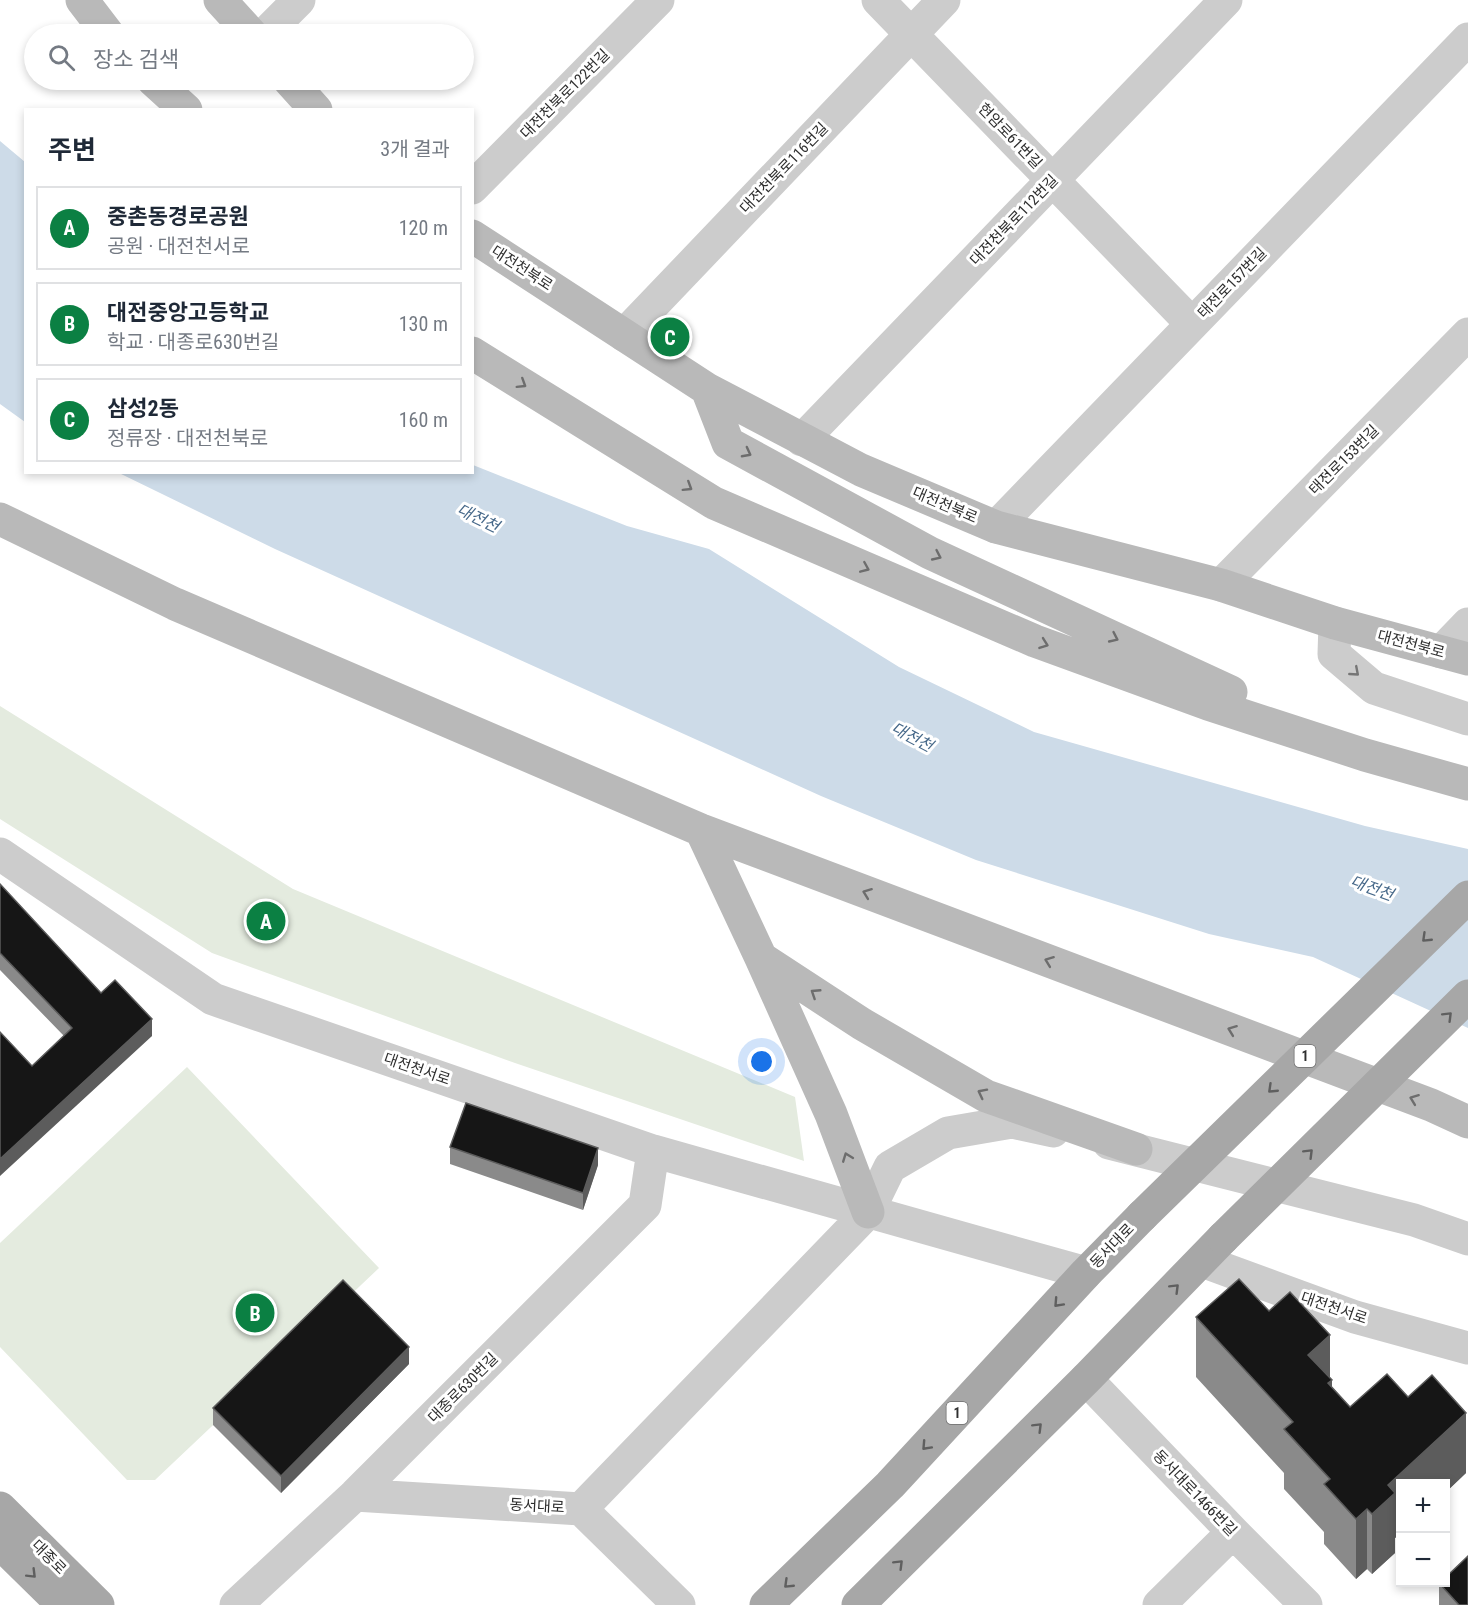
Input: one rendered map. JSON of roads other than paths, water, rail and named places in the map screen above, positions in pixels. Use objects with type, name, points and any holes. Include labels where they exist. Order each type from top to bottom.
[{"type":"main road","points":[[82,0],[100,24]]},
{"type":"main road","points":[[220,0],[242,24]]},
{"type":"main road","points":[[164,90],[184,108]]},
{"type":"main road","points":[[298,90],[314,108]]},
{"type":"main road","name":"대전천북로","points":[[474,237],[707,389],[861,470],[996,526],[1221,585],[1335,623],[1454,656]]},
{"type":"main road","points":[[474,354],[714,503],[1035,641],[1208,704],[1365,755],[1468,784]]},
{"type":"main road","points":[[707,389],[728,443],[930,553],[1365,755]]},
{"type":"main road","points":[[0,519],[176,604],[701,831],[1420,1101],[1468,1122]]},
{"type":"main road","points":[[701,831],[831,1114],[868,1212]]},
{"type":"main road","name":"동서대로","points":[[766,1605],[890,1485],[1086,1273],[1142,1216],[1468,897]]},
{"type":"main road","points":[[760,958],[862,1024],[986,1096],[1136,1149]]},
{"type":"main road","points":[[858,1605],[1468,996]]},
{"type":"main road","name":"대종로","points":[[0,1508],[98,1605]]},
{"type":"main road","name":"대종로","points":[[0,1543],[63,1605]]},
{"type":"street","points":[[275,24],[299,0]]},
{"type":"street","name":"대전천북로122번길","points":[[474,186],[658,0]]},
{"type":"street","name":"현암로61번길","points":[[878,0],[1192,324]]},
{"type":"street","name":"대전천북로116번길","points":[[624,335],[944,0]]},
{"type":"street","name":"대전천북로112번길","points":[[802,440],[1226,0]]},
{"type":"street","name":"태전로157번길","points":[[996,526],[1468,39]]},
{"type":"street","name":"태전로153번길","points":[[1221,585],[1468,334]]},
{"type":"street","points":[[1335,623],[1334,654],[1374,688],[1468,719]]},
{"type":"street","points":[[1454,656],[1468,624]]},
{"type":"street","name":"대전천서로","points":[[0,854],[213,999],[653,1151],[1086,1273]]},
{"type":"street","points":[[581,1509],[868,1212],[890,1167],[948,1133],[1012,1122],[1136,1149],[1414,1220],[1468,1239]]},
{"type":"street","name":"대종로630번길","points":[[236,1605],[355,1496],[645,1205],[653,1151]]},
{"type":"street","name":"대전천서로","points":[[1212,1250],[1355,1317],[1468,1348]]},
{"type":"street","name":"동서대로1466번길","points":[[1086,1379],[1306,1605]]},
{"type":"street","name":"동서대로","points":[[355,1496],[581,1509],[679,1605]]},
{"type":"street","points":[[1159,1605],[1233,1532]]},
{"type":"water","points":[[0,141],[24,161],[24,421],[0,404]]},
{"type":"water","name":"대전천","points":[[474,465],[627,526],[709,549],[899,667],[1034,732],[1365,826],[1468,849],[1468,1028],[1313,957],[1209,934],[976,860],[821,796],[275,549],[121,474],[474,474]]},
{"type":"place","name":"삼성2동","points":[[670,337]]},
{"type":"place","name":"중촌동경로공원","points":[[266,921]]},
{"type":"place","name":"대전중앙고등학교","points":[[255,1313]]}]
